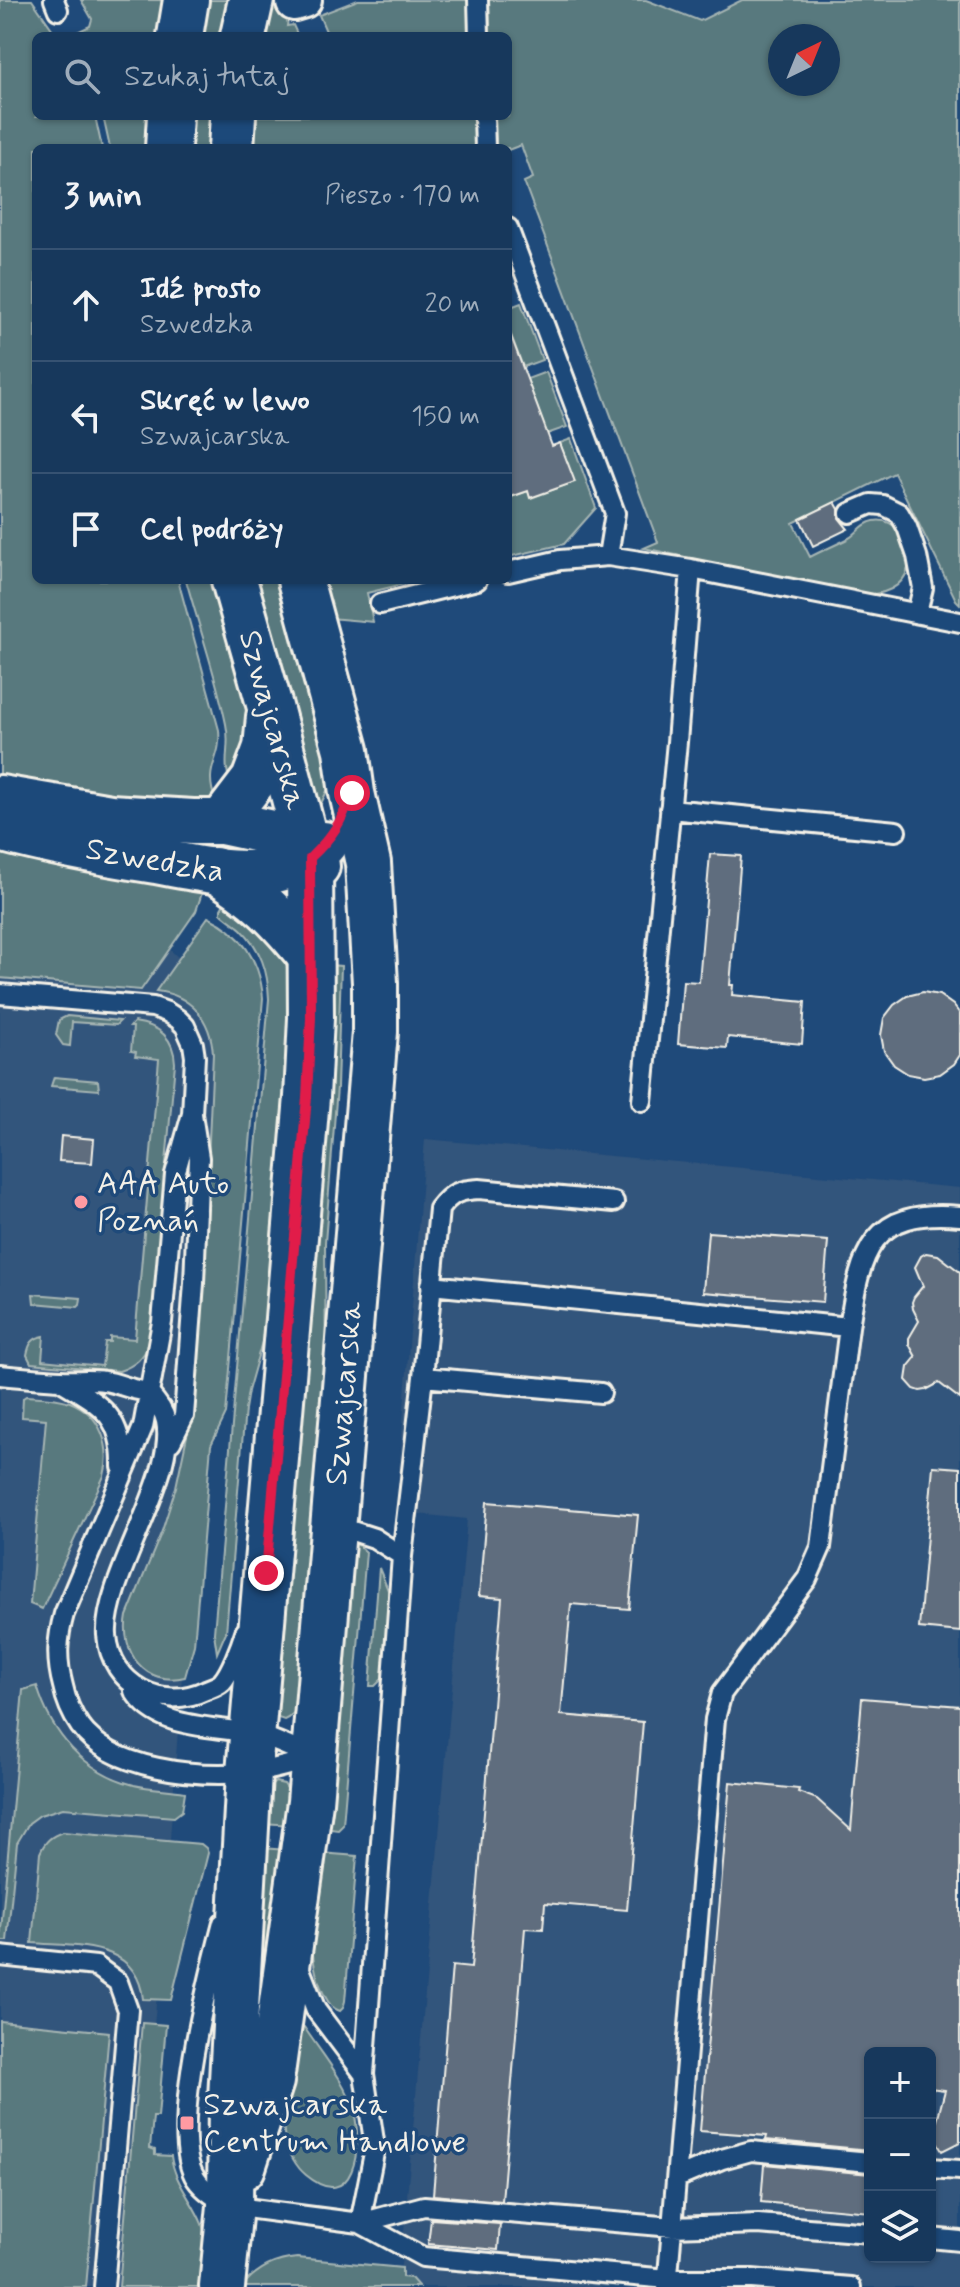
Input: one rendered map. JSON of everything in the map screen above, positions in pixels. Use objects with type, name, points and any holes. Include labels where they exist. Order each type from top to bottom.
[{"type":"street","points":[[181,32],[186,0]]},
{"type":"street","points":[[244,32],[251,0]]},
{"type":"street","points":[[168,144],[170,120]]},
{"type":"street","points":[[231,144],[233,120]]},
{"type":"street","name":"Szwajcarska","points":[[222,2287],[230,2206],[231,2099],[251,1754],[307,1097],[311,1018],[310,858],[235,584]]},
{"type":"street","name":"Szwajcarska","points":[[230,2206],[271,2081],[315,1758],[375,1032],[368,863],[346,750],[301,584]]},
{"type":"street","name":"Szwedzka","points":[[222,822],[254,780],[266,748],[270,707]]},
{"type":"street","points":[[310,858],[329,840],[342,820],[352,793]]},
{"type":"street","name":"Szwedzka","points":[[0,798],[110,817],[222,822],[273,833],[310,858],[338,890],[373,956]]},
{"type":"street","name":"Szwedzka","points":[[0,829],[137,858],[215,870],[251,873],[274,870],[310,858]]},
{"type":"street","points":[[215,870],[269,908],[310,956]]},
{"type":"lane","points":[[478,0],[479,32]]},
{"type":"lane","points":[[484,120],[485,144]]},
{"type":"lane","points":[[512,239],[615,513],[608,556]]},
{"type":"lane","points":[[850,513],[871,504],[883,505],[899,513],[912,542],[923,588],[917,613]]},
{"type":"lane","points":[[512,571],[560,560],[608,556],[691,569],[960,622]]},
{"type":"lane","points":[[642,1101],[691,569]]},
{"type":"lane","points":[[380,604],[461,584]]},
{"type":"lane","points":[[670,809],[896,831]]},
{"type":"lane","points":[[0,994],[140,1006],[167,1012],[185,1026],[193,1044],[192,1114],[199,1158],[193,1298],[184,1416],[165,1451]]},
{"type":"lane","points":[[192,1114],[175,1174],[162,1322],[143,1427],[75,1584],[57,1640],[58,1669],[67,1705],[81,1728],[109,1751],[123,1756],[168,1771],[217,1774],[251,1754],[315,1758]]},
{"type":"lane","points":[[360,2223],[375,2148],[364,2074],[402,1556],[439,1209],[448,1196],[461,1189],[614,1202]]},
{"type":"lane","points":[[667,2283],[715,1719],[722,1693],[807,1579],[821,1547],[856,1280],[867,1250],[887,1227],[918,1215],[960,1216]]},
{"type":"lane","points":[[431,1285],[849,1327]]},
{"type":"lane","points":[[0,1375],[104,1381],[149,1394],[168,1424],[165,1451],[152,1497],[112,1595],[107,1620],[111,1653],[137,1696],[151,1709],[251,1754],[315,1758]]},
{"type":"lane","points":[[423,1377],[601,1393]]},
{"type":"lane","points":[[61,1380],[93,1401],[113,1420],[122,1446],[122,1474]]},
{"type":"lane","points":[[334,1525],[374,1538],[402,1556]]},
{"type":"lane","points":[[125,1677],[155,1696],[174,1699],[197,1695],[223,1681],[241,1645],[266,1573]]},
{"type":"lane","points":[[291,1947],[316,2010],[364,2074]]},
{"type":"lane","points":[[0,1956],[96,1966],[118,1982],[128,2010],[104,2287]]},
{"type":"lane","points":[[677,2178],[722,2159],[751,2151],[864,2161]]},
{"type":"lane","points":[[936,2168],[960,2170]]},
{"type":"lane","points":[[230,2206],[360,2223],[423,2257],[667,2283],[752,2279],[851,2287]]},
{"type":"lane","points":[[360,2223],[424,2206],[673,2227],[758,2224],[864,2233]]},
{"type":"lane","points":[[936,2239],[960,2241]]},
{"type":"shaded area","points":[[0,897],[155,936],[231,1006],[164,1921],[129,2287],[0,2287]]},
{"type":"shaded area","points":[[425,1139],[960,1188],[960,2287],[399,2287],[467,1519],[396,1512]]},
{"type":"green space","points":[[0,0],[32,0],[54,32],[32,32],[32,120],[96,120],[101,144],[32,144],[32,584],[179,584],[219,730],[219,741],[211,780],[216,802],[0,790]]},
{"type":"green space","points":[[81,0],[167,0],[162,32],[77,32],[90,26],[92,19]]},
{"type":"green space","points":[[204,0],[232,0],[227,32],[199,32]]},
{"type":"green space","points":[[268,0],[291,0],[287,26],[293,25],[296,32],[262,32]]},
{"type":"green space","points":[[358,0],[469,0],[471,32],[326,32],[319,15]]},
{"type":"green space","points":[[489,0],[646,0],[700,21],[742,0],[960,0],[960,604],[894,473],[793,523],[810,557],[849,538],[870,522],[888,522],[907,543],[909,558],[906,573],[897,585],[880,593],[854,594],[644,548],[658,542],[524,182],[533,178],[521,145],[512,148],[512,144],[496,144],[494,120],[512,120],[512,32],[490,32]]},
{"type":"green space","points":[[104,120],[153,120],[151,144],[109,144]]},
{"type":"green space","points":[[188,120],[216,120],[213,144],[186,144]]},
{"type":"green space","points":[[251,120],[475,120],[477,144],[249,144]]},
{"type":"green space","points":[[521,303],[542,360],[523,367],[512,338],[512,306]]},
{"type":"green space","points":[[546,372],[567,427],[547,434],[527,379]]},
{"type":"green space","points":[[571,439],[596,508],[564,544],[512,556],[512,497],[528,491],[531,498],[574,482],[560,443]]},
{"type":"green space","points":[[187,584],[217,584],[256,720],[234,789],[227,771],[227,733]]},
{"type":"green space","points":[[254,584],[283,584],[330,775],[328,789],[318,810]]},
{"type":"green space","points":[[321,584],[403,584],[367,593],[373,622],[330,618]]},
{"type":"green space","points":[[0,847],[204,887],[196,911],[141,990],[0,978]]},
{"type":"green space","points":[[228,897],[283,956],[292,983],[294,1009],[269,1317],[245,1409],[226,1632],[217,1653],[214,1633],[269,999],[265,970],[258,953],[241,929],[221,913]]},
{"type":"green space","points":[[208,917],[231,931],[247,950],[258,972],[263,998],[226,1414],[211,1445],[194,1645],[185,1677],[171,1679],[147,1672],[138,1664],[127,1642],[126,1629],[127,1616],[162,1531],[176,1487],[193,1408],[199,1353],[213,1054],[208,1030],[197,1011],[179,998],[156,991]]},
{"type":"green space","points":[[329,965],[341,966],[337,1087],[325,1243],[326,1383],[302,1689],[295,1711],[284,1720],[273,1713]]},
{"type":"green space","points":[[67,1016],[120,1021],[116,1025],[72,1022],[70,1046],[63,1045],[56,1035],[59,1020]]},
{"type":"green space","points":[[134,1022],[151,1026],[164,1034],[172,1046],[175,1063],[150,1342],[138,1360],[119,1371],[31,1363],[27,1355],[29,1348],[34,1340],[44,1336],[42,1360],[102,1366],[105,1342],[110,1342],[110,1337],[135,1339],[159,1059],[135,1056],[136,1052],[131,1051],[133,1027],[130,1027]]},
{"type":"green space","points":[[54,1077],[98,1081],[99,1090],[51,1086]]},
{"type":"green space","points":[[33,1294],[81,1298],[80,1305],[34,1303]]},
{"type":"green space","points":[[23,1398],[59,1399],[81,1407],[102,1433],[106,1454],[104,1476],[42,1609],[30,1604],[46,1419],[22,1417]]},
{"type":"green space","points":[[354,1541],[366,1552],[343,1825],[338,1830],[322,1828]]},
{"type":"green space","points":[[379,1568],[388,1590],[389,1602],[382,1679],[375,1686],[370,1686]]},
{"type":"green space","points":[[37,1686],[51,1720],[85,1761],[116,1779],[134,1785],[185,1792],[182,1811],[174,1817],[63,1808],[40,1815],[29,1823],[17,1843],[7,1941],[0,1941],[23,1690]]},
{"type":"green space","points":[[275,1782],[284,1784],[288,1790],[290,1825],[264,1823],[268,1789]]},
{"type":"green space","points":[[63,1832],[201,1844],[206,1848],[208,1853],[171,2000],[143,1999],[138,1980],[129,1966],[117,1957],[85,1947],[32,1943],[40,1853],[49,1840]]},
{"type":"green space","points":[[261,1848],[287,1850],[243,2143]]},
{"type":"green space","points":[[320,1853],[357,1856],[345,2001],[340,2011],[326,1998],[314,1964],[312,1927]]},
{"type":"green space","points":[[0,2021],[109,2032],[86,2287],[0,2287]]},
{"type":"green space","points":[[142,2023],[166,2025],[158,2117],[153,2117],[150,2148],[155,2150],[155,2155],[171,2156],[176,2174],[202,2224],[206,2247],[205,2287],[119,2287]]},
{"type":"green space","points":[[300,2025],[339,2078],[354,2112],[355,2157],[345,2182],[335,2187],[322,2185],[302,2172],[285,2139],[287,2085],[296,2028]]},
{"type":"green space","points":[[297,2258],[402,2268],[402,2277],[411,2278],[419,2287],[242,2287],[266,2266]]},
{"type":"building","points":[[512,339],[552,446],[560,443],[575,482],[530,498],[528,491],[512,497]]},
{"type":"building","points":[[835,502],[839,518],[848,529],[813,546],[800,519]]},
{"type":"building","points":[[710,854],[741,856],[730,985],[733,985],[732,995],[805,1002],[802,1044],[728,1037],[727,1048],[678,1044],[683,981],[699,982]]},
{"type":"building","points":[[923,992],[939,995],[960,1014],[960,1055],[940,1074],[924,1077],[908,1074],[894,1065],[884,1051],[881,1035],[884,1018],[894,1005],[907,996]]},
{"type":"building","points":[[61,1136],[94,1139],[92,1163],[59,1161]]},
{"type":"building","points":[[708,1232],[828,1241],[823,1302],[703,1292]]},
{"type":"building","points":[[926,1253],[938,1255],[960,1272],[960,1399],[939,1383],[920,1391],[906,1380],[908,1367],[916,1357],[909,1338],[919,1321],[912,1302],[923,1286],[915,1267]]},
{"type":"building","points":[[933,1466],[960,1468],[960,1632],[919,1628]]},
{"type":"building","points":[[487,1502],[638,1515],[629,1609],[571,1604],[561,1715],[643,1722],[627,1910],[545,1903],[543,1929],[525,1928],[502,2201],[433,2195],[452,1966],[471,1968],[502,1598],[479,1596]]},
{"type":"building","points":[[862,1698],[960,1706],[960,2142],[942,2151],[936,2141],[936,2124],[945,2090],[936,2089],[936,2047],[864,2047],[864,2149],[766,2140],[767,2136],[700,2131],[730,1782],[799,1789],[798,1792],[817,1799],[851,1830]]},
{"type":"building","points":[[764,2164],[864,2173],[864,2211],[761,2202]]},
{"type":"building","points":[[431,2219],[500,2224],[498,2250],[428,2244]]},
{"type":"place","name":"AAA Auto Poznań","points":[[81,1202]]},
{"type":"place","name":"Szwajcarska Centrum Handlowe","points":[[187,2123]]},
{"type":"route","points":[[266,1573],[307,1097],[311,1018],[310,858],[329,840],[342,820],[352,793]]}]
